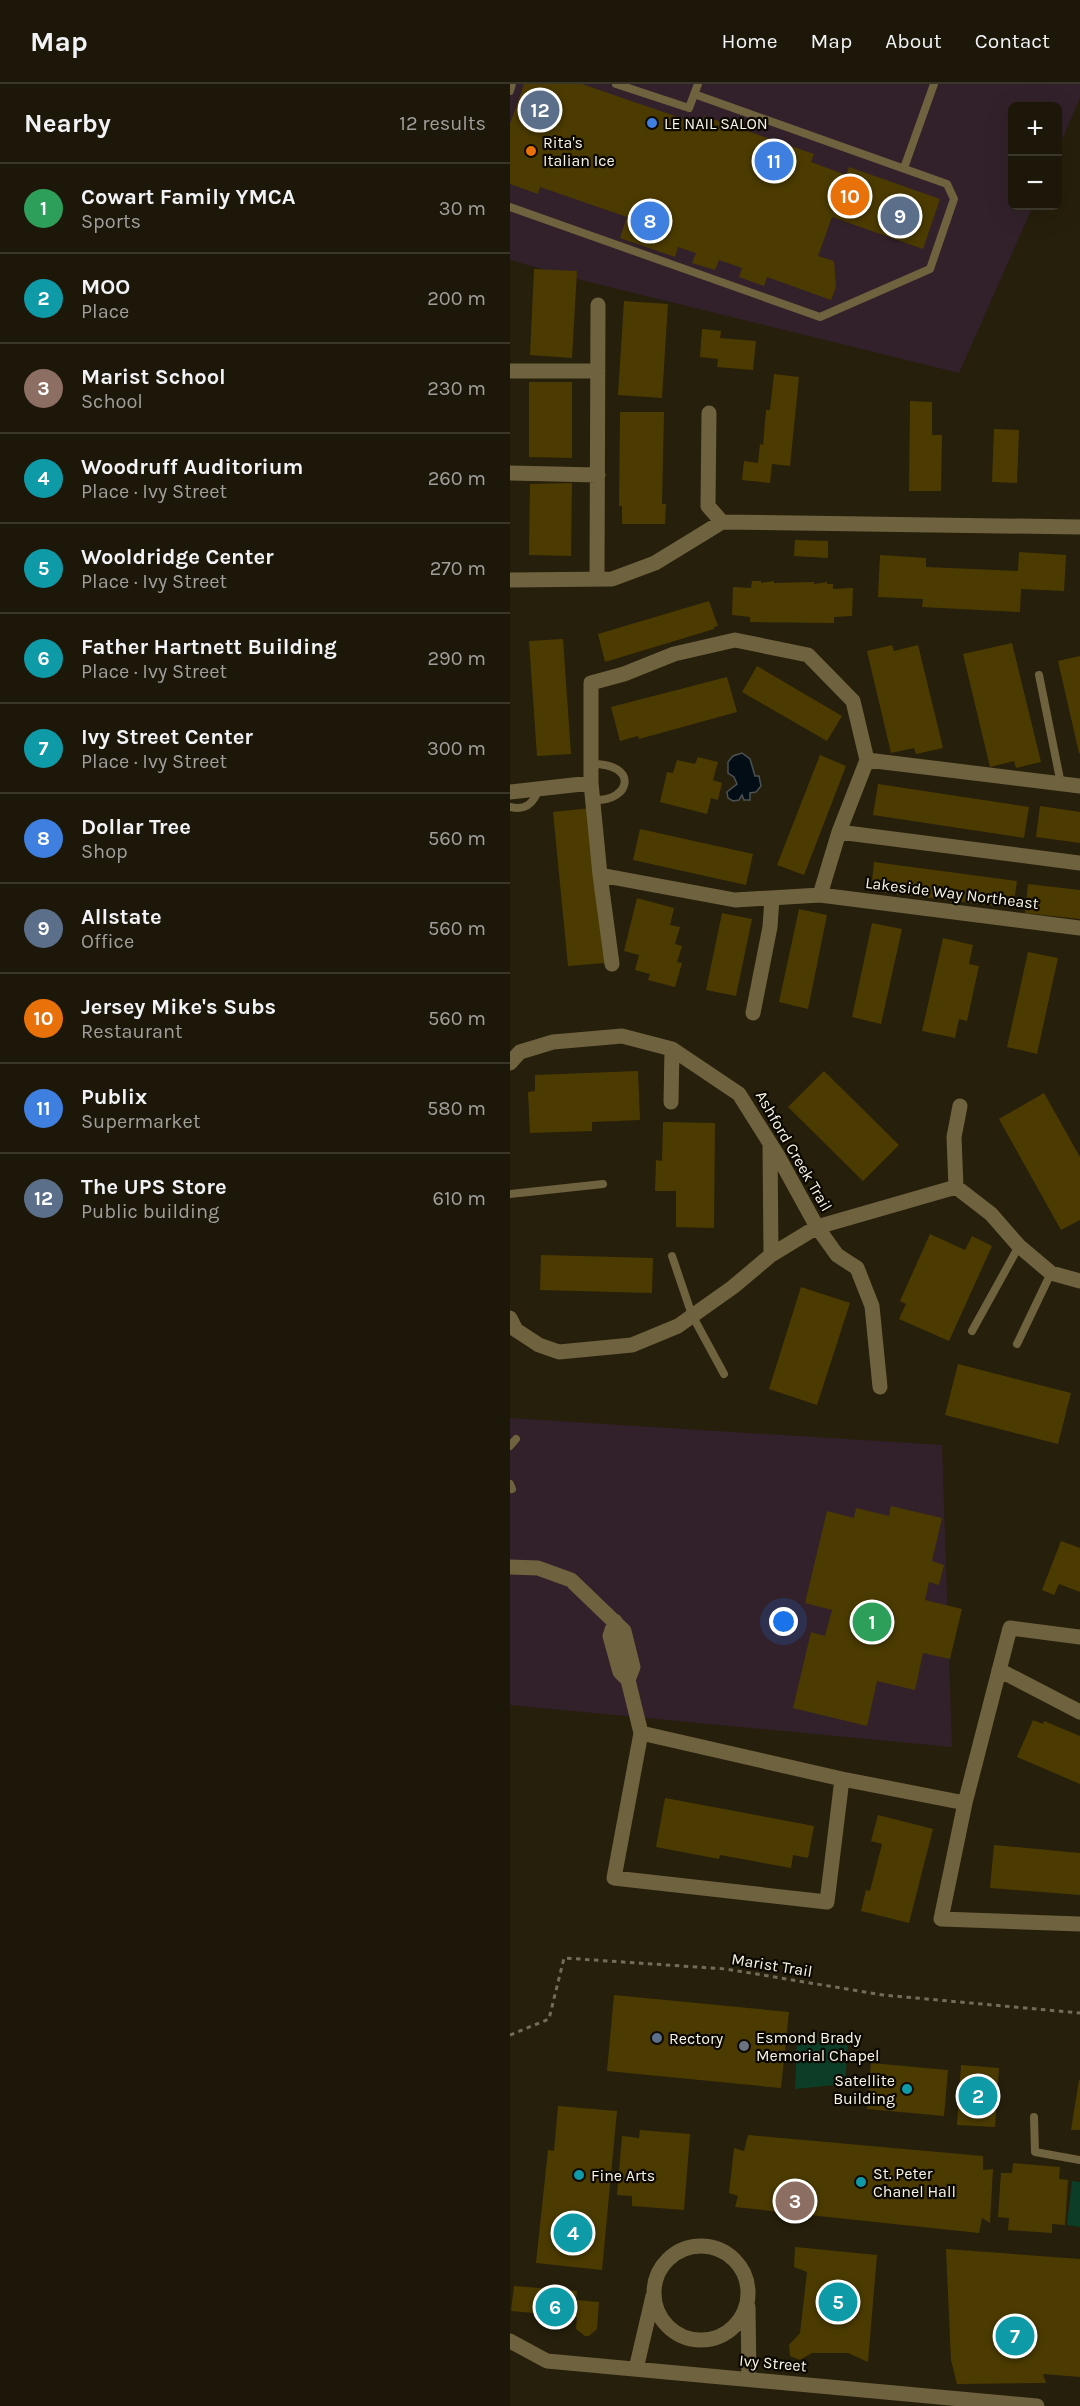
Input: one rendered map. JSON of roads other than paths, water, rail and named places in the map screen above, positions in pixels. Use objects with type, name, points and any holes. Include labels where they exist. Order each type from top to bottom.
[{"type":"street","points":[[597,579],[598,305]]},
{"type":"street","points":[[510,371],[598,371]]},
{"type":"street","points":[[709,413],[708,506],[722,522]]},
{"type":"street","points":[[510,473],[598,475]]},
{"type":"street","points":[[510,580],[612,579],[655,563],[722,522],[1080,527]]},
{"type":"street","points":[[612,964],[592,800],[591,683],[624,674],[674,654],[735,640],[808,655],[853,701],[867,760],[839,832],[820,894]]},
{"type":"street","points":[[867,760],[1080,786]]},
{"type":"street","points":[[510,792],[591,783]]},
{"type":"street","points":[[839,832],[1080,863]]},
{"type":"street","name":"Lakeside Way Northeast","points":[[600,875],[735,900],[820,894],[1080,928]]},
{"type":"street","points":[[753,1013],[770,927],[772,898]]},
{"type":"street","name":"Ashford Creek Trail","points":[[510,1063],[520,1052],[553,1042],[622,1036],[672,1049],[739,1094],[770,1143],[817,1227],[837,1255],[857,1268],[872,1306],[880,1387]]},
{"type":"street","points":[[671,1102],[672,1049]]},
{"type":"street","points":[[960,1106],[954,1137],[956,1187],[991,1214],[1019,1246],[1051,1273],[1080,1281]]},
{"type":"street","points":[[770,1143],[771,1255]]},
{"type":"street","name":"Ashford Creek Trail","points":[[510,1318],[516,1330],[539,1345],[559,1352],[632,1346],[678,1326],[733,1287],[771,1255],[817,1227],[956,1187]]},
{"type":"street","points":[[510,1567],[538,1568],[571,1580],[624,1631],[633,1667],[627,1680],[641,1733],[614,1878],[827,1902],[842,1779]]},
{"type":"street","points":[[1080,1637],[1010,1628],[965,1803],[941,1919],[1080,1924]]},
{"type":"street","points":[[999,1670],[1080,1712]]},
{"type":"street","points":[[641,1733],[842,1779],[965,1803]]},
{"type":"street","points":[[636,2369],[657,2278],[669,2259],[689,2248],[704,2247],[719,2250],[732,2258],[742,2270],[747,2284],[749,2379]]},
{"type":"street","points":[[654,2293],[657,2309],[664,2323],[676,2333],[690,2339],[706,2340],[722,2336],[744,2315],[748,2300]]},
{"type":"street","name":"Ivy Street","points":[[510,2341],[547,2361],[1037,2406]]},
{"type":"lane","points":[[510,91],[513,84]]},
{"type":"lane","points":[[616,84],[689,108],[698,84]]},
{"type":"lane","points":[[904,168],[934,84]]},
{"type":"lane","points":[[510,207],[820,317],[930,269],[954,198],[946,184],[694,94]]},
{"type":"lane","points":[[1039,675],[1061,784]]},
{"type":"lane","points":[[591,764],[615,766],[624,779],[622,789],[617,796],[606,801],[592,800]]},
{"type":"lane","points":[[510,807],[525,808],[530,805],[539,788]]},
{"type":"lane","points":[[510,1194],[603,1184]]},
{"type":"lane","points":[[972,1331],[1019,1246]]},
{"type":"lane","points":[[672,1256],[692,1315],[724,1374]]},
{"type":"lane","points":[[1017,1344],[1051,1273]]},
{"type":"lane","points":[[510,1446],[516,1439]]},
{"type":"lane","points":[[1034,2117],[1035,2152],[1080,2160]]},
{"type":"place","name":"The UPS Store","points":[[540,110]]},
{"type":"place","name":"LE NAIL SALON","points":[[652,123]]},
{"type":"place","name":"Rita's Italian Ice","points":[[531,151]]},
{"type":"place","name":"Publix","points":[[774,161]]},
{"type":"place","name":"Jersey Mike's Subs","points":[[850,196]]},
{"type":"place","name":"Allstate","points":[[900,216]]},
{"type":"place","name":"Dollar Tree","points":[[650,221]]},
{"type":"place","name":"Cowart Family YMCA","points":[[872,1622]]},
{"type":"place","name":"Rectory","points":[[657,2038]]},
{"type":"place","name":"Esmond Brady Memorial Chapel","points":[[744,2046]]},
{"type":"place","name":"Satellite Building","points":[[907,2089]]},
{"type":"place","name":"MOO","points":[[978,2096]]},
{"type":"place","name":"Fine Arts","points":[[579,2175]]},
{"type":"place","name":"St. Peter Chanel Hall","points":[[861,2182]]},
{"type":"place","name":"Marist School","points":[[795,2201]]},
{"type":"place","name":"Woodruff Auditorium","points":[[573,2233]]},
{"type":"place","name":"Wooldridge Center","points":[[838,2302]]},
{"type":"place","name":"Father Hartnett Building","points":[[555,2307]]},
{"type":"place","name":"Ivy Street Center","points":[[1015,2336]]}]
